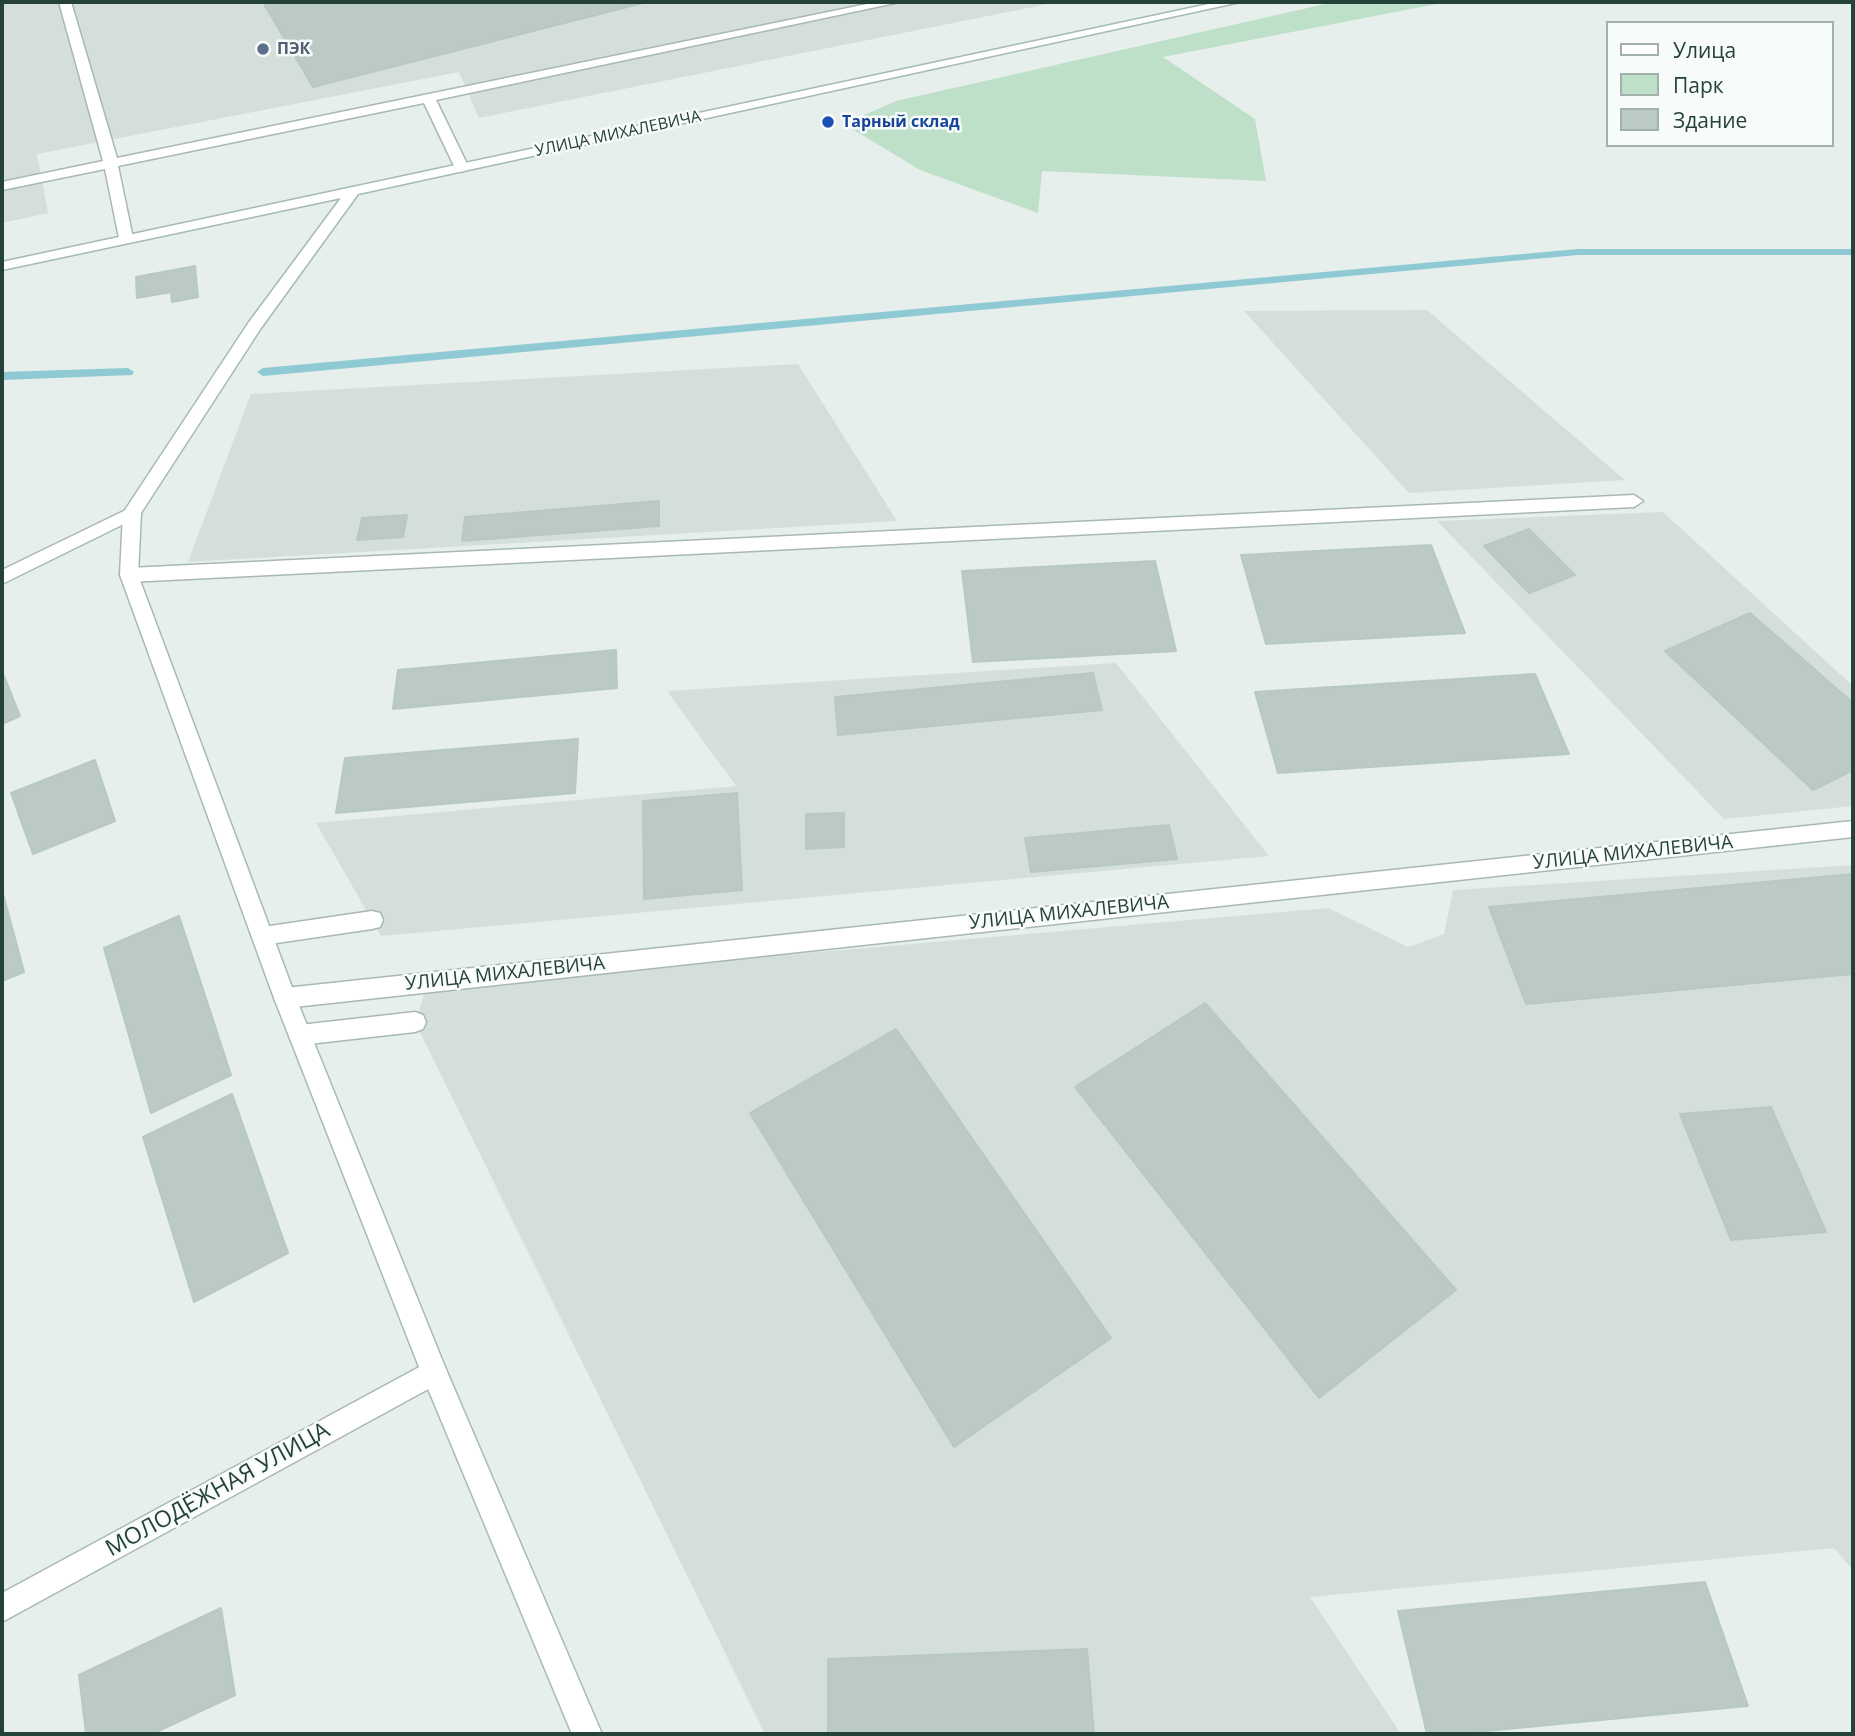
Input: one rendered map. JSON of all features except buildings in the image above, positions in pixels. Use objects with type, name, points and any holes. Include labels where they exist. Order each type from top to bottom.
[{"type":"street","points":[[65,2],[112,165],[126,238]]},
{"type":"street","points":[[2,186],[894,2]]},
{"type":"street","name":"УЛИЦА МИХАЛЕВИЧА","points":[[2,266],[1225,3]]},
{"type":"street","points":[[428,97],[462,168]]},
{"type":"street","points":[[352,192],[255,325],[132,513],[128,575],[285,998],[434,1372],[587,1734]]},
{"type":"street","points":[[128,575],[1634,501]]},
{"type":"street","points":[[2,578],[132,513]]},
{"type":"street","name":"УЛИЦА МИХАЛЕВИЧА","points":[[285,998],[1853,829]]},
{"type":"street","points":[[263,936],[372,920]]},
{"type":"street","points":[[300,1035],[415,1021]]},
{"type":"street","name":"МОЛОДЁЖНАЯ УЛИЦА","points":[[2,1608],[434,1372]]},
{"type":"shaded area","points":[[2,2],[1058,2],[479,118],[459,72],[37,154],[48,213],[2,223]]},
{"type":"shaded area","points":[[1427,310],[1625,480],[1409,493],[1244,311]]},
{"type":"shaded area","points":[[798,364],[897,521],[188,562],[251,394]]},
{"type":"shaded area","points":[[1663,512],[1853,686],[1853,806],[1724,819],[1437,521]]},
{"type":"shaded area","points":[[1116,663],[1269,856],[381,936],[316,823],[736,786],[667,691]]},
{"type":"shaded area","points":[[1853,865],[1853,1570],[1834,1548],[1310,1597],[1401,1734],[765,1734],[415,1022],[427,986],[1328,908],[1408,947],[1444,934],[1453,890]]},
{"type":"green space","points":[[1334,2],[1447,2],[1163,57],[1255,119],[1266,181],[1042,171],[1038,213],[920,170],[844,124],[896,101]]},
{"type":"waterway","points":[[263,372],[1578,252],[1853,252]]},
{"type":"waterway","points":[[2,376],[128,372]]},
{"type":"place","name":"ПЭК","points":[[263,49]]},
{"type":"place","name":"Тарный склад","points":[[828,122]]}]
